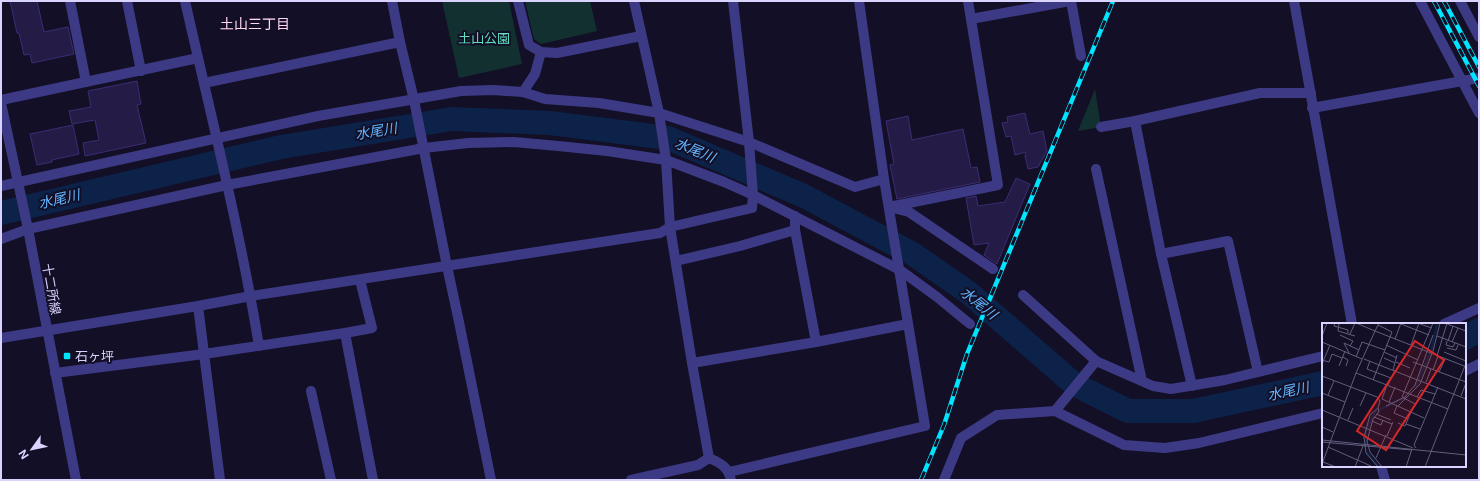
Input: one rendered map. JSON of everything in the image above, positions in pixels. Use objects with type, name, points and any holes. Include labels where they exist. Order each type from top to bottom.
[{"type":"street","points":[[70,1],[86,82]]},
{"type":"street","points":[[128,1],[141,70]]},
{"type":"street","points":[[185,1],[218,138],[251,296],[259,346]]},
{"type":"street","points":[[392,1],[424,148],[491,480]]},
{"type":"street","points":[[518,1],[529,45],[541,52],[557,53],[641,36]]},
{"type":"street","points":[[634,1],[659,113],[666,160],[670,227],[709,458]]},
{"type":"street","points":[[1,338],[251,296],[660,233],[670,227],[752,208],[754,195],[733,1]]},
{"type":"street","points":[[709,458],[722,464],[730,476],[925,426],[884,180],[859,1]]},
{"type":"street","points":[[889,207],[998,185],[968,1]]},
{"type":"street","points":[[971,19],[1071,1],[1081,56]]},
{"type":"street","points":[[1294,1],[1352,323]]},
{"type":"street","points":[[1420,1],[1479,113]]},
{"type":"street","points":[[1460,1],[1479,37]]},
{"type":"street","points":[[204,83],[400,42]]},
{"type":"street","points":[[523,92],[535,74],[541,52]]},
{"type":"street","points":[[1,106],[86,82],[198,58]]},
{"type":"street","points":[[1312,108],[1479,78]]},
{"type":"street","points":[[1,186],[318,116],[461,91],[493,90],[523,92],[545,99],[600,103],[659,113],[749,142],[855,187],[884,180]]},
{"type":"street","points":[[1101,127],[1260,94],[1311,93]]},
{"type":"street","name":"十二所線","points":[[1,106],[28,229],[46,331],[76,480]]},
{"type":"street","points":[[1135,121],[1161,254],[1192,386]]},
{"type":"street","points":[[1,239],[28,229],[227,185],[424,148],[468,143],[514,142],[607,151],[666,160],[724,182],[754,195],[900,270],[937,297],[970,324]]},
{"type":"street","points":[[1096,169],[1142,381]]},
{"type":"street","points":[[889,207],[909,212],[959,244],[994,269]]},
{"type":"street","points":[[795,216],[795,230],[816,342]]},
{"type":"street","points":[[676,261],[740,246],[795,230]]},
{"type":"street","points":[[1161,254],[1228,241],[1258,372]]},
{"type":"street","points":[[55,373],[204,354],[372,328],[360,280]]},
{"type":"street","points":[[1023,295],[1096,361],[1153,386],[1170,389],[1192,386],[1225,380],[1322,356]]},
{"type":"street","points":[[198,306],[220,480]]},
{"type":"street","points":[[1446,323],[1479,308]]},
{"type":"street","points":[[692,363],[816,342],[908,324]]},
{"type":"street","points":[[345,333],[373,480]]},
{"type":"street","points":[[1055,411],[1096,361]]},
{"type":"street","points":[[1466,370],[1479,364]]},
{"type":"street","points":[[311,390],[331,480]]},
{"type":"street","points":[[944,480],[961,438],[997,415],[1055,411],[1124,444],[1165,448],[1199,443],[1322,413]]},
{"type":"street","points":[[631,480],[698,465],[709,458]]},
{"type":"street","points":[[1381,467],[1385,480]]},
{"type":"green space","name":"土山公園","points":[[442,1],[509,1],[522,64],[459,78]]},
{"type":"green space","points":[[525,1],[590,1],[597,31],[541,44],[534,39]]},
{"type":"green space","points":[[1095,89],[1101,127],[1078,131]]},
{"type":"building","points":[[10,1],[37,1],[44,32],[68,27],[74,54],[32,63],[30,54],[24,55],[19,33],[17,33]]},
{"type":"building","points":[[137,81],[141,104],[137,105],[146,143],[85,156],[83,143],[99,140],[95,120],[72,124],[69,111],[91,107],[88,91]]},
{"type":"building","points":[[1025,113],[1030,134],[1043,131],[1047,151],[1038,167],[1028,169],[1025,156],[1026,152],[1015,155],[1011,136],[1006,137],[1002,123],[1008,122],[1007,117]]},
{"type":"building","points":[[908,116],[912,140],[963,129],[971,168],[977,167],[980,182],[897,199],[890,165],[894,164],[886,121]]},
{"type":"building","points":[[73,125],[79,154],[37,165],[30,134]]},
{"type":"building","points":[[1016,178],[1030,184],[997,264],[984,255],[989,243],[974,245],[966,198],[976,196],[978,206],[1005,202]]},
{"type":"waterway","name":"水尾川","points":[[1,213],[281,147],[452,119],[550,123],[668,138],[804,196],[913,254],[969,293],[1074,384],[1128,411],[1193,411],[1322,383]]},
{"type":"waterway","name":"水尾川","points":[[1466,337],[1479,330]]},
{"type":"railway","points":[[921,480],[944,425],[967,354],[1113,1]]},
{"type":"railway","points":[[1434,1],[1479,86]]},
{"type":"railway","points":[[1444,1],[1479,67]]},
{"type":"place","name":"石ヶ坪","points":[[67,356]]},
{"type":"district","name":"土山三丁目","points":[[255,24]]}]
